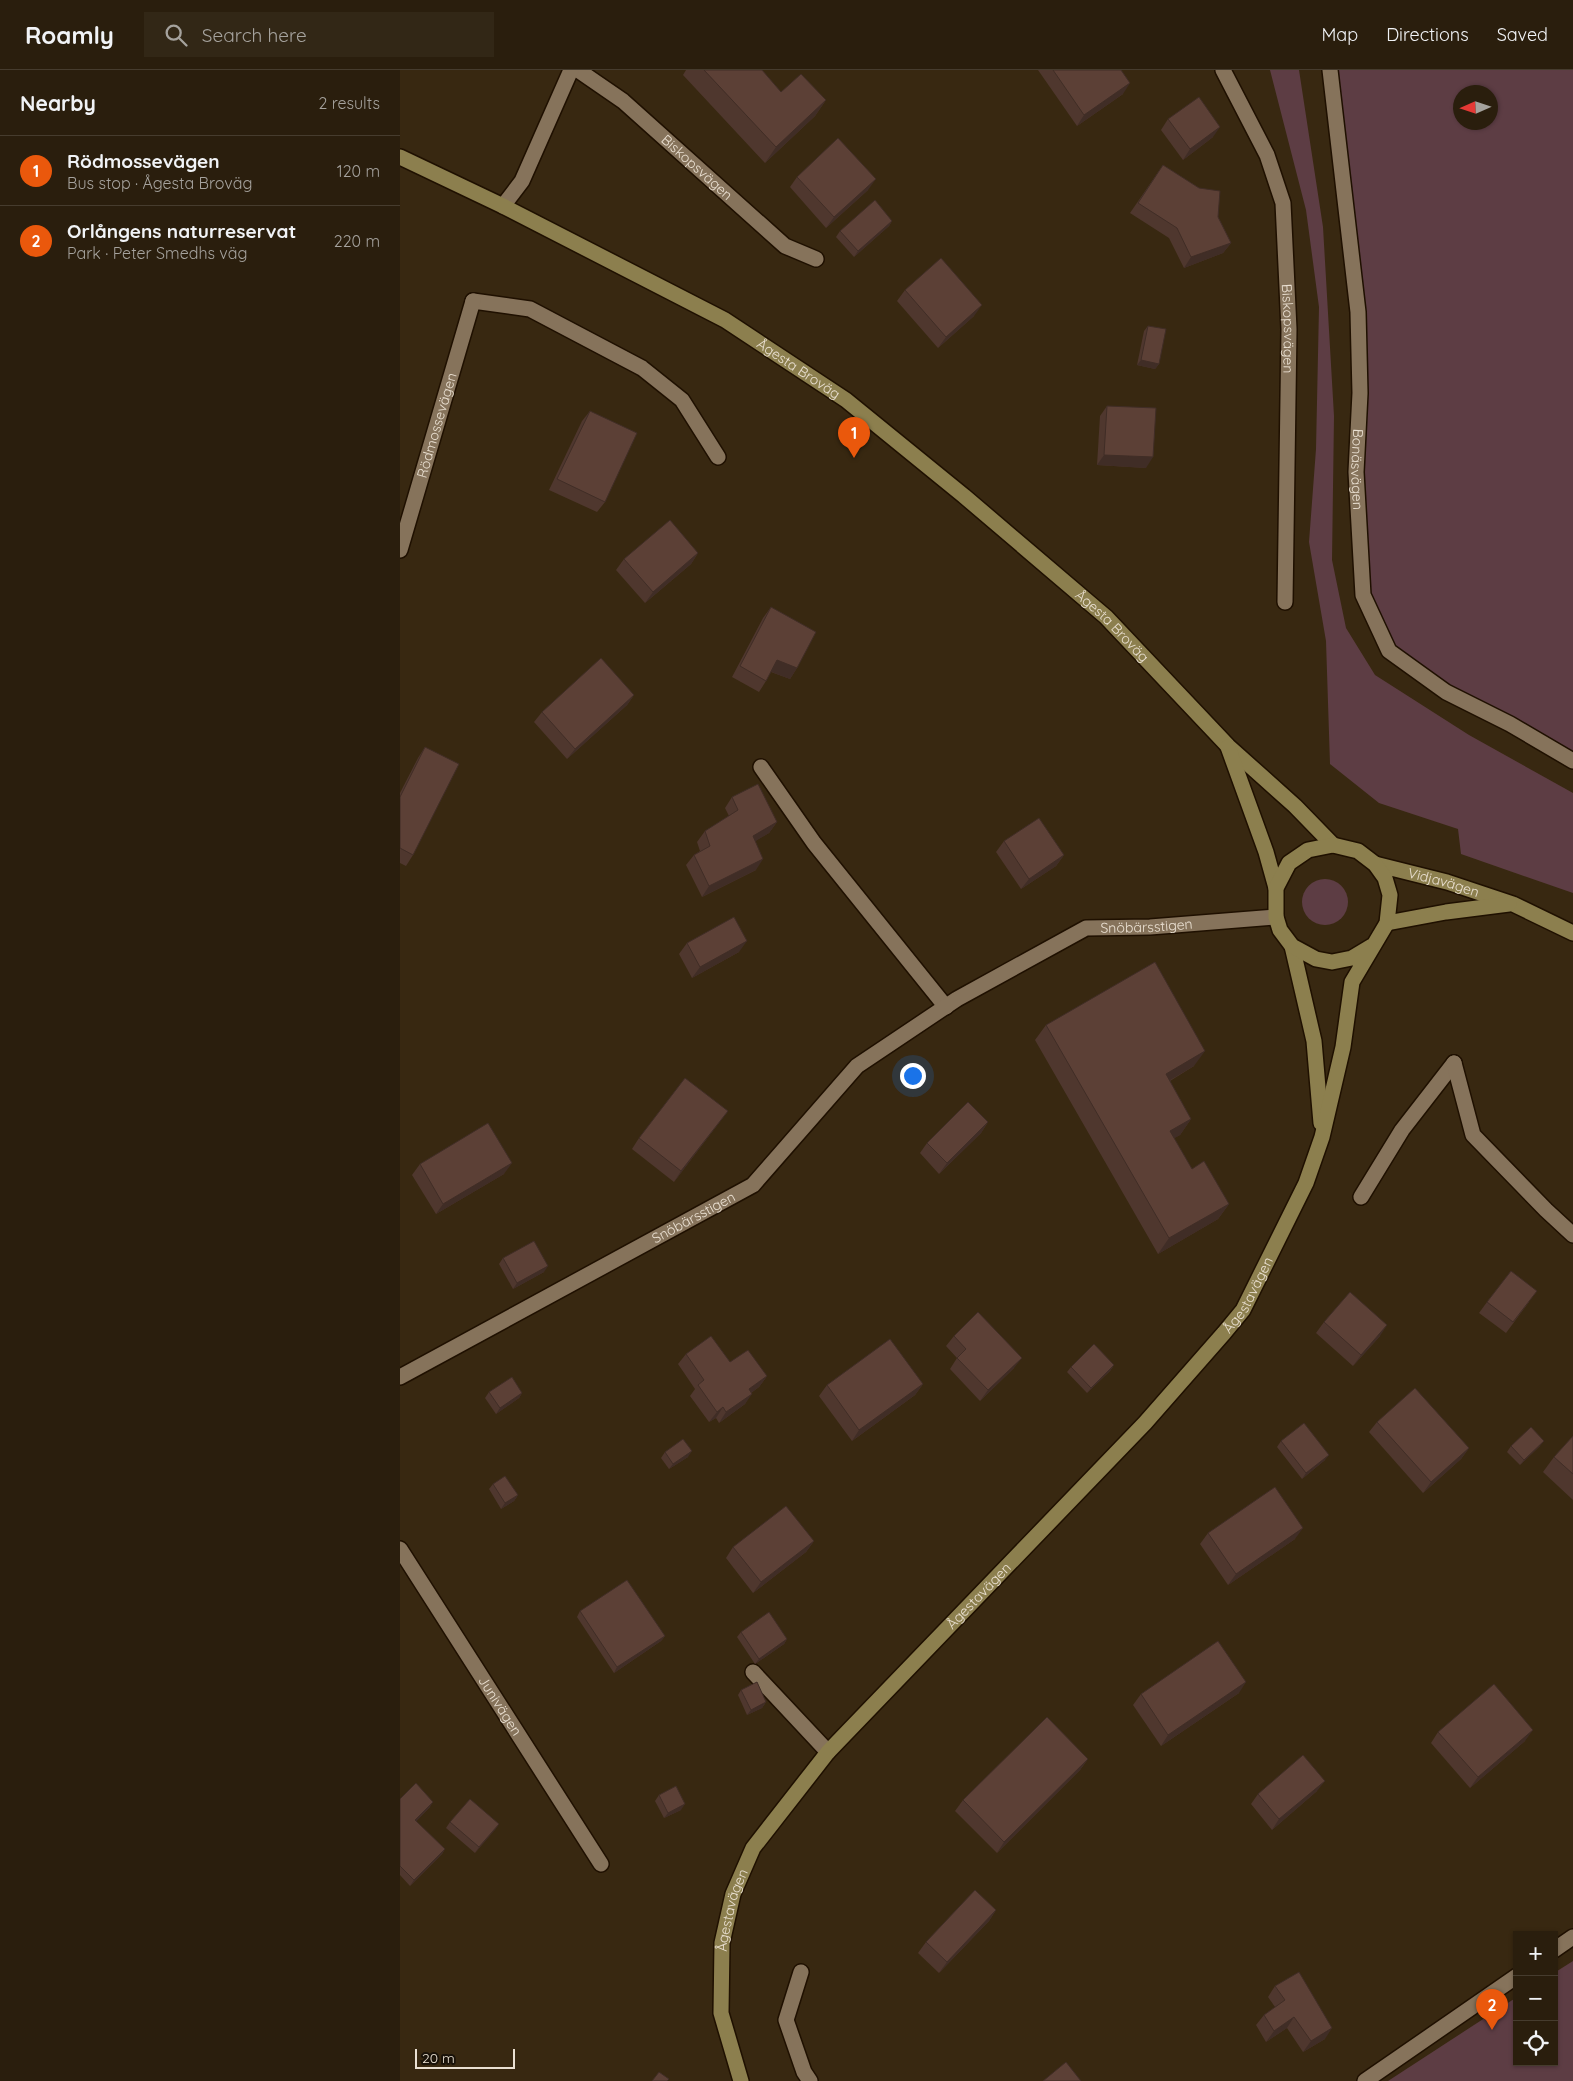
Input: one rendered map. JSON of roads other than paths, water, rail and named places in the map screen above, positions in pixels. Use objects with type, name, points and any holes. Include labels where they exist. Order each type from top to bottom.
[{"type":"main road","name":"Ågesta Broväg","points":[[400,157],[502,206],[725,320],[846,400],[964,496],[1106,617],[1228,746],[1295,806],[1333,845]]},
{"type":"main road","name":"Ågesta Broväg","points":[[1228,746],[1266,852],[1276,888]]},
{"type":"main road","points":[[1333,845],[1358,851],[1375,864],[1385,878],[1390,895],[1387,923],[1372,946],[1352,958],[1332,962],[1316,959],[1292,946],[1280,930],[1276,917],[1276,888],[1289,863],[1308,850],[1333,845]]},
{"type":"main road","name":"Vidjavägen","points":[[1375,864],[1447,882],[1513,904],[1573,933]]},
{"type":"main road","name":"Vidjavägen","points":[[1387,923],[1446,912],[1513,904]]},
{"type":"main road","name":"Ågestavägen","points":[[1292,946],[1314,1042],[1322,1137]]},
{"type":"main road","name":"Ågestavägen","points":[[741,2081],[721,2013],[722,1943],[733,1894],[753,1848],[828,1752],[1145,1423],[1244,1310],[1306,1183],[1322,1137],[1343,1048],[1352,982],[1372,946]]},
{"type":"street","points":[[502,206],[522,181],[571,70]]},
{"type":"street","name":"Biskopsvägen","points":[[578,70],[623,101],[785,246],[816,259]]},
{"type":"street","name":"Biskopsvägen","points":[[1223,70],[1268,155],[1283,203],[1290,329],[1285,602]]},
{"type":"street","name":"Bonäsvägen","points":[[1330,70],[1358,312],[1360,393],[1356,472],[1363,595],[1389,651],[1446,692],[1510,724],[1573,761]]},
{"type":"street","name":"Rödmossevägen","points":[[400,550],[473,301],[530,309],[642,368],[682,400],[718,457]]},
{"type":"street","points":[[761,767],[814,843],[946,1007]]},
{"type":"street","name":"Snöbärsstigen","points":[[400,1377],[753,1185],[858,1066],[946,1007],[1086,928],[1150,927],[1276,917]]},
{"type":"street","points":[[1361,1197],[1402,1130],[1454,1064],[1473,1135],[1573,1235]]},
{"type":"street","name":"Junivägen","points":[[400,1549],[601,1864]]},
{"type":"street","points":[[753,1672],[828,1752]]},
{"type":"street","points":[[1558,1947],[1573,1937]]},
{"type":"street","points":[[801,1972],[786,2020],[804,2072],[810,2081]]},
{"type":"street","points":[[1365,2081],[1513,1979]]},
{"type":"place","name":"Rödmossevägen","points":[[854,458]]},
{"type":"place","name":"Orlångens naturreservat","points":[[1492,2030]]}]
